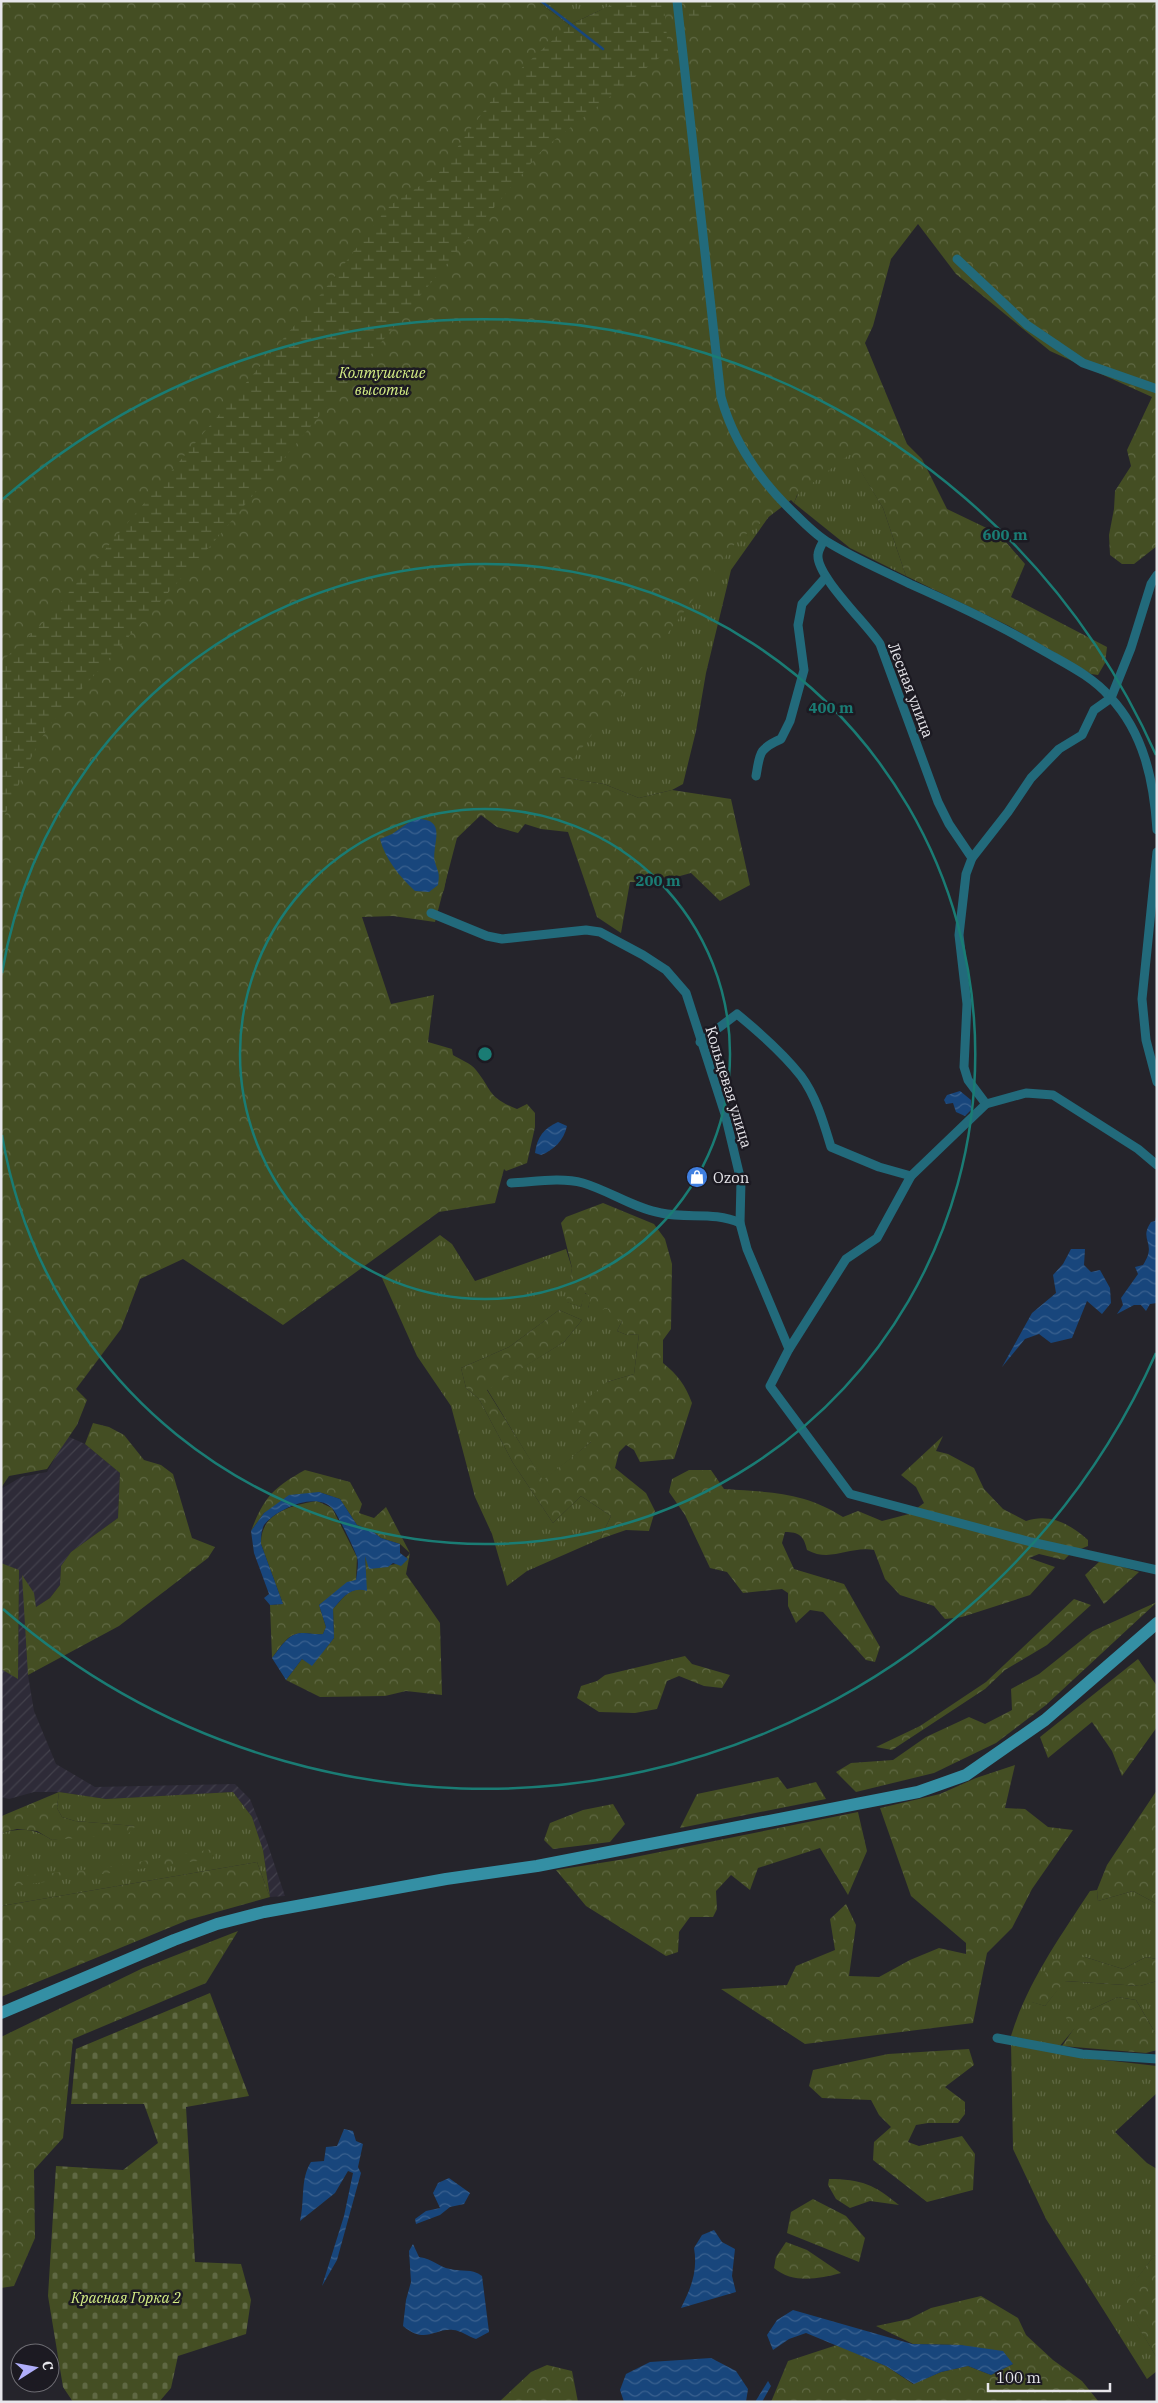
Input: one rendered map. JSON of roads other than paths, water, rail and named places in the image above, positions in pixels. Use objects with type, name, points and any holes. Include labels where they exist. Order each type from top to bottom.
[{"type":"main road","points":[[1,2012],[174,1940],[217,1924],[264,1912],[538,1866],[918,1792],[966,1775],[1045,1720],[1157,1623]]},
{"type":"street","points":[[677,1],[721,397],[732,432],[743,451],[756,471],[784,504],[824,540],[858,560],[1015,634],[1079,672],[1111,698],[1136,734],[1143,752],[1153,791],[1157,830]]},
{"type":"street","points":[[957,259],[1027,325],[1082,363],[1157,389]]},
{"type":"street","name":"Лесная улица","points":[[824,540],[818,554],[825,578],[880,644],[889,662],[938,802],[949,824],[972,858]]},
{"type":"street","points":[[986,1104],[968,1080],[964,1067],[967,1004],[959,935],[966,874],[972,858],[1008,812],[1031,778],[1059,749],[1082,735],[1094,710],[1111,698],[1131,648],[1151,584],[1157,574]]},
{"type":"street","points":[[756,776],[760,755],[766,746],[781,740],[790,721],[804,670],[798,625],[802,604],[825,578]]},
{"type":"street","points":[[1157,852],[1142,999],[1146,1040],[1157,1082]]},
{"type":"street","name":"Кольцевая улица","points":[[431,913],[487,936],[502,939],[586,930],[600,932],[643,955],[666,970],[686,993],[700,1042],[726,1114],[741,1181],[740,1223],[747,1249],[789,1349]]},
{"type":"street","points":[[700,1042],[737,1014],[758,1031],[801,1077],[822,1118],[831,1147],[880,1167],[911,1176]]},
{"type":"street","points":[[1157,1165],[1138,1148],[1053,1095],[1026,1093],[986,1104],[911,1176],[877,1238],[846,1259],[789,1349],[770,1386],[850,1494],[1031,1542],[1157,1570]]},
{"type":"street","points":[[511,1182],[581,1182],[610,1192],[648,1210],[663,1214],[727,1217],[740,1223]]},
{"type":"street","points":[[997,2038],[1082,2054],[1157,2059]]},
{"type":"water","points":[[414,819],[432,822],[437,833],[434,855],[439,881],[438,885],[429,892],[415,891],[404,880],[389,861],[380,839],[392,834]]},
{"type":"water","points":[[960,1091],[971,1100],[971,1110],[965,1116],[956,1112],[953,1103],[946,1104],[944,1100],[947,1095]]},
{"type":"water","points":[[558,1122],[567,1126],[561,1140],[546,1153],[541,1155],[535,1153],[537,1142],[542,1134]]},
{"type":"water","points":[[1157,1213],[1157,1303],[1150,1304],[1146,1311],[1141,1305],[1134,1305],[1117,1314],[1123,1305],[1121,1298],[1138,1274],[1135,1267],[1143,1265],[1147,1257],[1149,1246],[1146,1234],[1151,1222],[1155,1221]]},
{"type":"water","points":[[1071,1249],[1085,1249],[1084,1265],[1091,1272],[1100,1270],[1110,1288],[1111,1303],[1102,1314],[1087,1301],[1072,1338],[1051,1343],[1039,1334],[1025,1339],[1002,1367],[1032,1313],[1056,1293],[1053,1275],[1063,1264]]},
{"type":"water","points":[[319,1492],[340,1499],[357,1525],[372,1531],[381,1538],[400,1544],[400,1553],[408,1559],[401,1566],[393,1563],[388,1567],[369,1569],[365,1556],[367,1591],[356,1590],[347,1594],[340,1601],[333,1609],[334,1638],[312,1666],[302,1659],[286,1680],[272,1658],[285,1641],[293,1635],[298,1633],[323,1634],[326,1627],[319,1605],[347,1582],[356,1580],[358,1559],[338,1517],[332,1508],[325,1503],[316,1501],[296,1504],[277,1513],[264,1525],[261,1544],[283,1604],[270,1605],[264,1598],[269,1594],[254,1553],[251,1531],[264,1513],[289,1495]]},
{"type":"water","points":[[344,2129],[353,2131],[356,2141],[363,2144],[358,2167],[361,2173],[337,2260],[322,2286],[344,2216],[353,2173],[348,2171],[335,2193],[300,2221],[305,2175],[311,2162],[324,2161],[326,2147],[337,2146]]},
{"type":"water","points":[[449,2178],[470,2193],[464,2204],[450,2207],[440,2215],[416,2224],[415,2219],[426,2211],[440,2208],[433,2193],[438,2183]]},
{"type":"water","points":[[714,2230],[722,2242],[735,2249],[732,2276],[736,2292],[681,2308],[693,2279],[695,2264],[694,2248],[702,2235]]},
{"type":"water","points":[[413,2244],[419,2257],[428,2259],[446,2268],[470,2271],[482,2276],[489,2332],[476,2339],[453,2330],[424,2335],[418,2334],[411,2332],[403,2326],[406,2300],[411,2282],[409,2251]]},
{"type":"water","points":[[793,2310],[912,2344],[961,2345],[1003,2351],[1013,2364],[991,2375],[968,2366],[941,2372],[914,2384],[886,2366],[806,2333],[789,2339],[773,2350],[767,2335],[777,2320]]},
{"type":"water","points":[[711,2358],[736,2371],[748,2389],[746,2402],[624,2402],[620,2390],[626,2374],[650,2362]]},
{"type":"water","points":[[768,2381],[771,2386],[762,2402],[755,2402]]},
{"type":"waterway","points":[[541,1],[603,49]]},
{"type":"place","name":"Ozon","points":[[697,1177]]},
{"type":"park label","name":"Колтушские высоты","points":[[382,380]]},
{"type":"park label","name":"Красная Горка 2","points":[[126,2297]]}]
